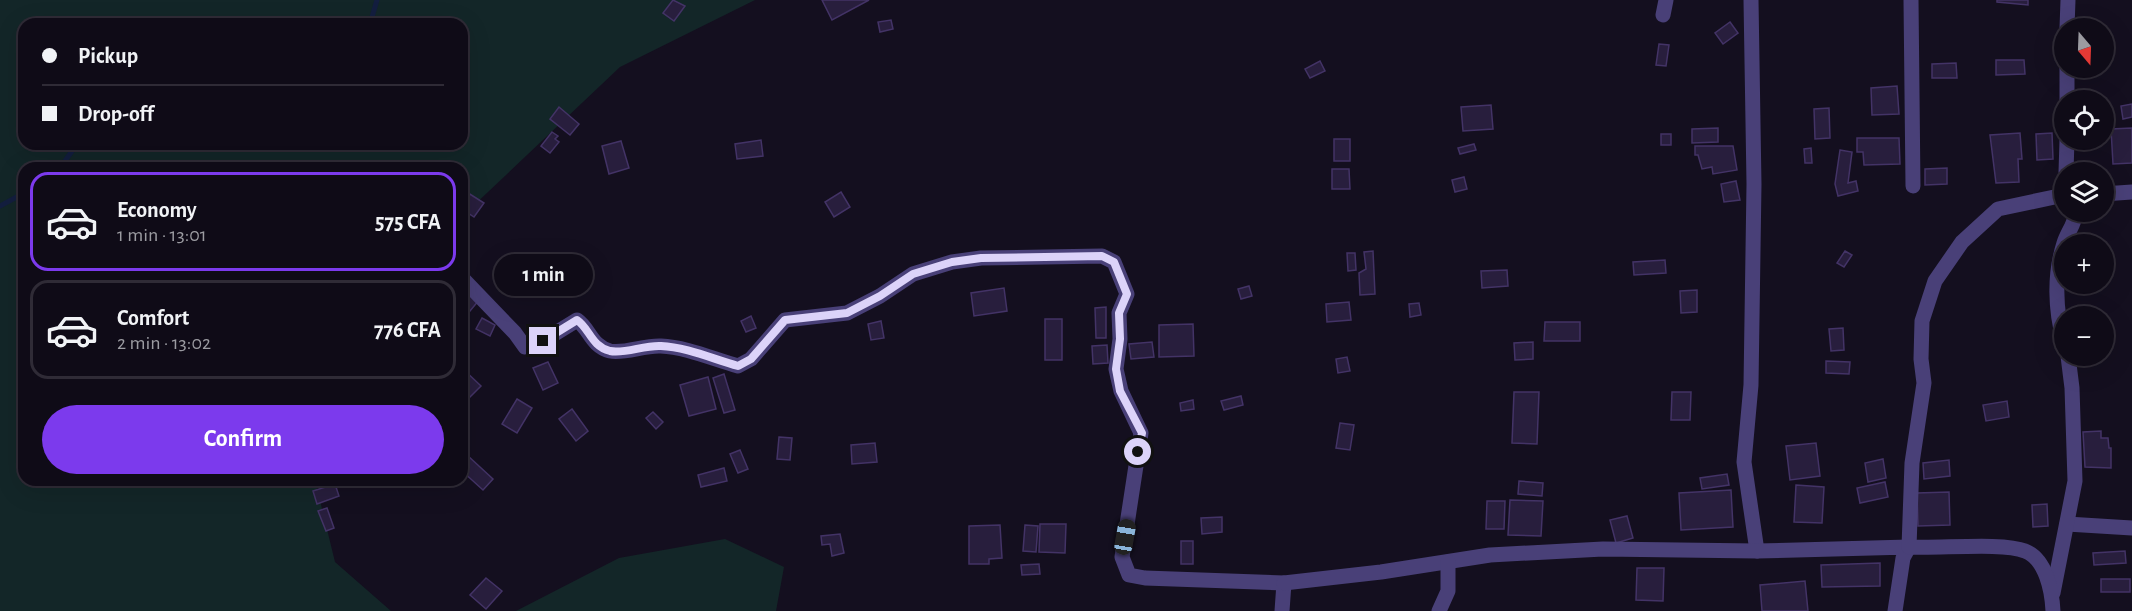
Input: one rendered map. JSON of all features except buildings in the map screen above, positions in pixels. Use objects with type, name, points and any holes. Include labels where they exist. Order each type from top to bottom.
[{"type":"street","points":[[1751,0],[1754,194],[1751,385],[1744,462],[1757,551]]},
{"type":"street","points":[[1911,0],[1913,186]]},
{"type":"street","points":[[2067,18],[2068,0]]},
{"type":"street","points":[[2114,193],[2132,192]]},
{"type":"street","points":[[1895,611],[1903,558],[1909,547],[1912,463],[1924,382],[1921,359],[1922,321],[1935,281],[1962,243],[1998,208],[2054,197]]},
{"type":"street","points":[[2057,306],[2057,281],[2064,242],[2074,222]]},
{"type":"street","points":[[468,284],[515,333],[525,347],[543,341],[577,320],[585,325],[588,336],[596,345],[610,351],[664,346],[738,366],[751,359],[785,320],[847,313],[880,296],[913,274],[934,267],[981,258],[1102,256],[1114,262],[1127,294],[1119,313],[1120,339],[1116,369],[1120,391],[1142,433],[1122,557],[1129,575],[1145,578],[1284,583],[1490,555],[1603,549],[1757,551],[1909,547],[1941,549],[1986,546],[2026,551],[2044,568],[2053,604]]},
{"type":"street","points":[[2053,604],[2075,481],[2069,366]]},
{"type":"street","points":[[2067,524],[2132,528]]},
{"type":"street","points":[[1439,611],[1448,591],[1448,562]]},
{"type":"street","points":[[1282,611],[1284,583]]},
{"type":"green space","points":[[0,0],[755,0],[620,67],[468,213],[468,162],[18,162],[18,486],[316,486],[335,562],[391,611],[0,611]]},
{"type":"green space","points":[[725,539],[784,567],[776,611],[516,611],[619,558]]},
{"type":"waterway","points":[[372,18],[377,0]]},
{"type":"waterway","points":[[64,162],[73,150]]},
{"type":"waterway","points":[[0,206],[18,196]]},
{"type":"route","points":[[543,341],[577,320],[585,325],[588,336],[596,345],[610,351],[664,346],[738,366],[751,359],[785,320],[795,317],[827,317],[847,313],[880,296],[913,274],[934,267],[981,258],[1102,256],[1114,262],[1127,294],[1119,313],[1120,339],[1116,369],[1120,391],[1142,433],[1138,452]]}]
